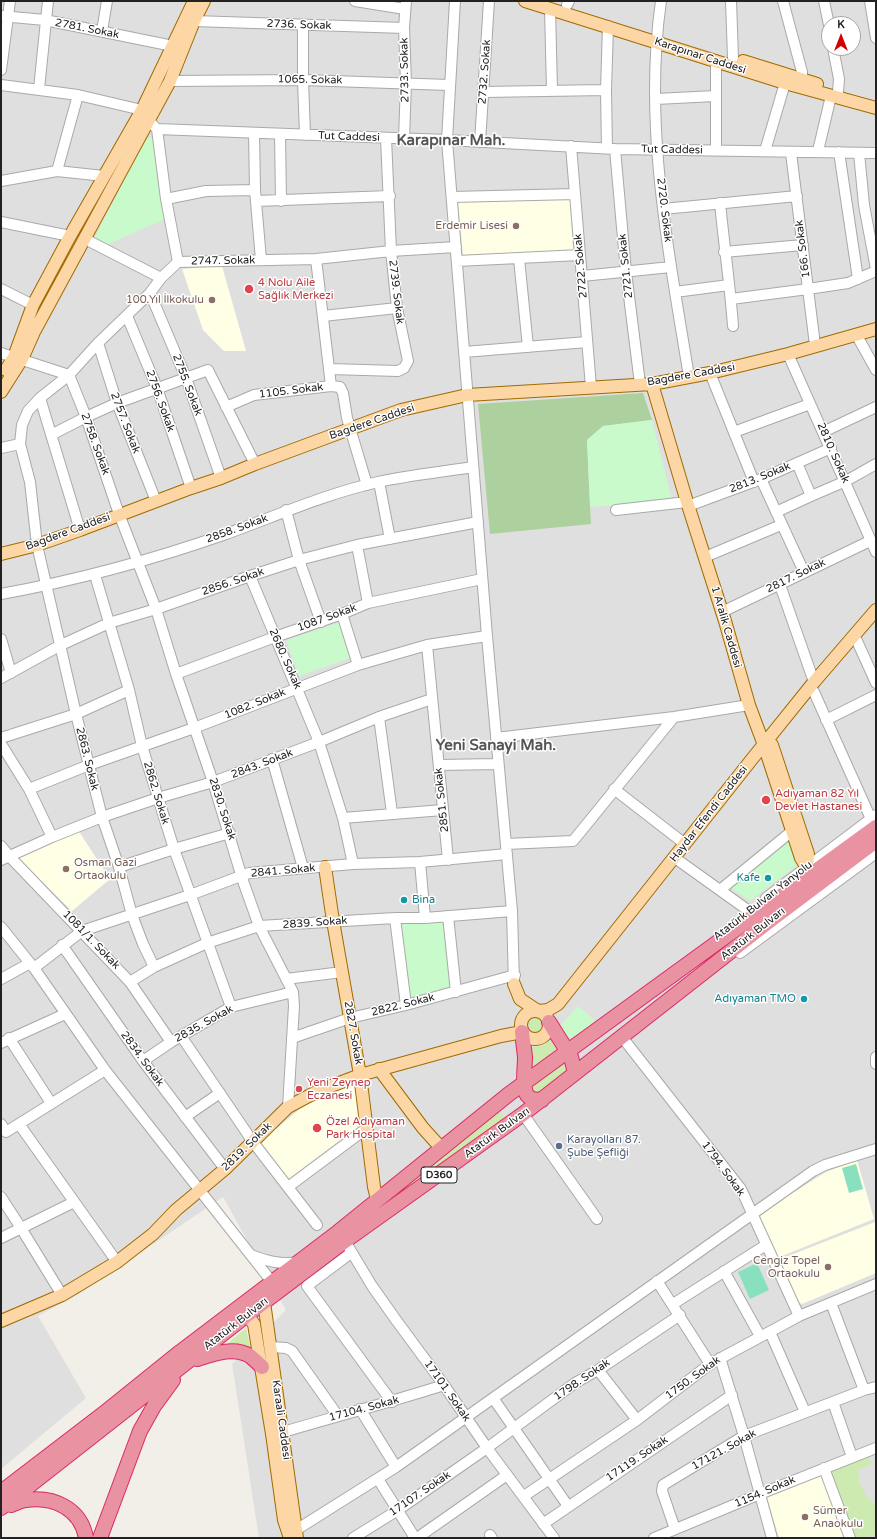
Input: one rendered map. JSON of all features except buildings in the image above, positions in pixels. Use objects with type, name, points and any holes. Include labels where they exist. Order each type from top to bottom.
[{"type":"highway","name":"Atatürk Bulvarı","points":[[1,1492],[108,1410],[180,1352],[300,1261],[525,1083],[653,990],[874,820]]},
{"type":"highway","name":"Atatürk Bulvarı","points":[[1,1508],[264,1302],[348,1247],[576,1074],[767,923],[874,850]]},
{"type":"highway","points":[[549,1022],[573,1062],[576,1074]]},
{"type":"highway","points":[[521,1029],[525,1057],[525,1083],[527,1094],[530,1098],[542,1100]]},
{"type":"highway","points":[[100,1538],[134,1444],[144,1422],[159,1398],[188,1361],[217,1352],[236,1352],[249,1355],[262,1367]]},
{"type":"highway","points":[[1,1508],[26,1500],[44,1500],[62,1504],[73,1511],[86,1538]]},
{"type":"main road","points":[[1,392],[18,358],[85,239],[145,115],[173,46],[194,1]]},
{"type":"main road","points":[[1,379],[18,358],[33,305],[104,176],[170,81],[194,21],[204,1]]},
{"type":"main road","name":"Karapınar Caddesi","points":[[525,1],[552,4],[568,3],[716,61],[785,83],[876,102]]},
{"type":"main road","name":"Karapınar Caddesi","points":[[552,4],[608,26],[733,58],[802,79],[834,94],[876,108]]},
{"type":"main road","name":"Bagdere Caddesi","points":[[1,554],[38,545],[80,530],[350,428],[402,410],[467,395],[646,384],[689,377],[788,354],[876,329]]},
{"type":"main road","name":"1 Aralik Caddesi","points":[[646,384],[706,557],[749,706],[768,748],[800,858],[807,868]]},
{"type":"main road","name":"Haydar Efendi Caddesi","points":[[538,1011],[549,1009],[558,1004],[768,748],[814,687],[876,610]]},
{"type":"main road","name":"Haydar Efendi Caddesi","points":[[814,687],[876,618]]},
{"type":"main road","points":[[768,748],[808,854],[807,868]]},
{"type":"main road","name":"Haydar Efendi Caddesi","points":[[549,1022],[678,859],[685,844],[768,748]]},
{"type":"main road","name":"2827. Sokak","points":[[325,867],[360,1075],[374,1187],[377,1200]]},
{"type":"main road","points":[[514,979],[520,999],[545,1015],[549,1022],[547,1032],[539,1039],[529,1039],[521,1029],[514,979]]},
{"type":"main road","points":[[521,1029],[523,1017],[527,1013],[538,1011]]},
{"type":"main road","name":"2819. Sokak","points":[[1,1321],[62,1295],[117,1262],[153,1234],[176,1210],[224,1169],[288,1107],[318,1091],[360,1075],[501,1036],[521,1029]]},
{"type":"main road","points":[[380,1069],[423,1128],[442,1149]]},
{"type":"main road","name":"Karaali Caddesi","points":[[264,1302],[283,1432],[294,1535]]},
{"type":"main road","name":"Karaali Caddesi","points":[[247,1315],[254,1324],[262,1367],[284,1520],[294,1535]]},
{"type":"street","points":[[1,70],[4,16],[10,1]]},
{"type":"street","points":[[39,89],[48,1]]},
{"type":"street","points":[[102,31],[107,1]]},
{"type":"street","points":[[355,1],[406,5]]},
{"type":"street","points":[[455,1],[447,140],[482,579],[512,911],[514,979]]},
{"type":"street","name":"2732. Sokak","points":[[480,142],[490,1]]},
{"type":"street","name":"2720. Sokak","points":[[661,1],[656,38],[656,149],[671,267],[689,377]]},
{"type":"street","points":[[731,1],[733,58]]},
{"type":"street","points":[[783,1],[802,72],[802,79]]},
{"type":"street","points":[[824,1],[827,16]]},
{"type":"street","points":[[870,1],[876,38]]},
{"type":"street","points":[[552,4],[552,91]]},
{"type":"street","name":"2733. Sokak","points":[[404,139],[406,83],[404,28],[406,5]]},
{"type":"street","name":"2781. Sokak","points":[[4,16],[45,20],[173,46]]},
{"type":"street","name":"2736. Sokak","points":[[194,21],[303,26],[404,28]]},
{"type":"street","points":[[303,26],[305,135]]},
{"type":"street","name":"2721. Sokak","points":[[608,26],[606,90],[611,148],[626,272],[646,384]]},
{"type":"street","points":[[818,151],[839,79],[835,56]]},
{"type":"street","points":[[716,61],[716,151]]},
{"type":"street","name":"1065. Sokak","points":[[170,81],[303,80],[449,85]]},
{"type":"street","points":[[765,151],[785,83]]},
{"type":"street","points":[[1,84],[78,95],[145,115],[157,129],[166,199],[178,262]]},
{"type":"street","points":[[483,92],[606,90]]},
{"type":"street","points":[[57,171],[78,95]]},
{"type":"street","points":[[656,99],[715,96]]},
{"type":"street","name":"Tut Caddesi","points":[[157,129],[611,148],[765,151],[791,153],[818,151],[876,153]]},
{"type":"street","points":[[254,133],[255,190],[261,260]]},
{"type":"street","points":[[280,134],[281,201]]},
{"type":"street","name":"2739. Sokak","points":[[330,369],[398,371],[404,368],[408,361],[397,308],[391,251],[390,196],[386,138]]},
{"type":"street","name":"2722. Sokak","points":[[571,146],[591,387]]},
{"type":"street","points":[[839,152],[858,278]]},
{"type":"street","name":"166. Sokak","points":[[791,153],[815,346]]},
{"type":"street","points":[[731,299],[848,283],[876,270],[865,212],[858,153]]},
{"type":"street","points":[[1,181],[57,171],[104,176]]},
{"type":"street","points":[[166,199],[206,191],[255,190]]},
{"type":"street","points":[[452,197],[575,194]]},
{"type":"street","points":[[256,201],[390,196]]},
{"type":"street","points":[[663,209],[797,196]]},
{"type":"street","points":[[720,203],[733,326]]},
{"type":"street","points":[[1,222],[70,236]]},
{"type":"street","points":[[85,239],[161,278]]},
{"type":"street","points":[[724,252],[803,245]]},
{"type":"street","name":"2747. Sokak","points":[[20,444],[22,425],[28,411],[40,398],[69,374],[98,343],[150,293],[161,278],[178,262],[316,259],[391,251],[456,247]]},
{"type":"street","points":[[457,261],[580,255]]},
{"type":"street","points":[[316,259],[331,386]]},
{"type":"street","points":[[519,259],[528,347]]},
{"type":"street","points":[[582,276],[671,267]]},
{"type":"street","points":[[675,292],[729,285]]},
{"type":"street","points":[[1,289],[33,305]]},
{"type":"street","name":"2755. Sokak","points":[[150,293],[186,378],[221,478]]},
{"type":"street","points":[[323,316],[397,308]]},
{"type":"street","name":"2756. Sokak","points":[[127,316],[156,388],[191,488]]},
{"type":"street","points":[[856,334],[876,370]]},
{"type":"street","points":[[464,352],[587,342]]},
{"type":"street","name":"2757. Sokak","points":[[98,343],[117,403],[156,501]]},
{"type":"street","points":[[1,353],[69,374]]},
{"type":"street","name":"2810. Sokak","points":[[788,354],[876,552]]},
{"type":"street","points":[[51,435],[117,403],[208,370],[255,464]]},
{"type":"street","points":[[710,373],[734,432],[776,512],[804,572]]},
{"type":"street","name":"2758. Sokak","points":[[69,374],[86,417],[120,514]]},
{"type":"street","name":"1105. Sokak","points":[[226,407],[254,395],[331,386],[340,388],[343,393],[347,418],[367,485]]},
{"type":"street","points":[[40,398],[80,530]]},
{"type":"street","points":[[734,432],[810,404]]},
{"type":"street","points":[[823,432],[876,407]]},
{"type":"street","points":[[1,448],[20,444]]},
{"type":"street","name":"2863. Sokak","points":[[20,444],[30,482],[38,545],[76,714],[102,817],[119,867],[132,915],[154,968]]},
{"type":"street","name":"2813. Sokak","points":[[616,510],[688,504],[758,480],[831,448]]},
{"type":"street","points":[[797,463],[811,496]]},
{"type":"street","points":[[776,512],[846,482],[876,464]]},
{"type":"street","name":"2858. Sokak","points":[[1,594],[48,586],[95,575],[139,562],[226,534],[286,510],[367,485],[473,467]]},
{"type":"street","points":[[379,482],[390,539]]},
{"type":"street","points":[[286,510],[299,560],[321,622]]},
{"type":"street","name":"2830. Sokak","points":[[120,514],[156,609],[176,674],[230,833],[242,876],[260,926],[292,992],[294,1006],[288,1107]]},
{"type":"street","name":"2856. Sokak","points":[[1,678],[61,645],[109,624],[250,576],[299,560],[357,545],[478,522]]},
{"type":"street","points":[[706,557],[781,524]]},
{"type":"street","name":"2817. Sokak","points":[[722,612],[870,541]]},
{"type":"street","points":[[357,545],[368,603]]},
{"type":"street","name":"2862. Sokak","points":[[95,575],[129,690],[142,746],[158,798],[190,895],[231,1007]]},
{"type":"street","name":"2680. Sokak","points":[[250,576],[319,742],[343,818],[353,864]]},
{"type":"street","name":"1087 Sokak","points":[[176,674],[275,637],[321,622],[368,603],[482,579]]},
{"type":"street","points":[[780,585],[826,720],[874,820]]},
{"type":"street","points":[[342,614],[358,665]]},
{"type":"street","name":"1082. Sokak","points":[[29,789],[89,765],[194,728],[297,687],[358,665],[427,645],[487,636]]},
{"type":"street","points":[[1,639],[11,673]]},
{"type":"street","points":[[857,640],[873,669],[876,683]]},
{"type":"street","name":"2851. Sokak","points":[[427,645],[448,860]]},
{"type":"street","points":[[1,738],[76,714],[129,690]]},
{"type":"street","points":[[826,720],[876,695]]},
{"type":"street","name":"2843. Sokak","points":[[5,858],[102,817],[158,798],[213,782],[319,742],[379,716],[432,699]]},
{"type":"street","points":[[496,738],[674,717],[749,706]]},
{"type":"street","points":[[379,716],[392,813]]},
{"type":"street","name":"2841. Sokak","points":[[1,979],[32,965],[82,931],[190,895],[249,872],[353,864],[448,860],[506,849],[573,841],[674,717]]},
{"type":"street","points":[[1,744],[29,789],[52,837]]},
{"type":"street","points":[[272,760],[303,868]]},
{"type":"street","points":[[439,765],[498,764]]},
{"type":"street","points":[[614,789],[685,844]]},
{"type":"street","points":[[343,818],[443,810]]},
{"type":"street","name":"Atatürk Bulvarı Yanyolu","points":[[753,913],[807,868],[874,820]]},
{"type":"street","points":[[720,890],[792,832]]},
{"type":"street","points":[[119,867],[174,848],[230,833]]},
{"type":"street","name":"1081/1. Sokak","points":[[1,846],[5,858],[82,931],[130,982],[171,1042]]},
{"type":"street","points":[[678,859],[753,913]]},
{"type":"street","points":[[420,862],[425,918]]},
{"type":"street","name":"2839. Sokak","points":[[130,982],[154,968],[207,943],[260,926],[333,921],[425,918],[512,911]]},
{"type":"street","points":[[448,916],[456,992]]},
{"type":"street","points":[[395,918],[406,1005]]},
{"type":"street","points":[[1,927],[32,965],[105,1070],[272,1282]]},
{"type":"street","name":"2834. Sokak","points":[[62,946],[143,1061],[224,1169]]},
{"type":"street","points":[[286,979],[342,972]]},
{"type":"street","name":"2822. Sokak","points":[[292,1038],[350,1018],[456,992],[500,978],[514,979]]},
{"type":"street","name":"2835. Sokak","points":[[143,1061],[171,1042],[231,1007],[292,992]]},
{"type":"street","points":[[51,1103],[5,1040],[65,1014]]},
{"type":"street","points":[[181,1036],[253,1142],[317,1225]]},
{"type":"street","name":"1794. Sokak","points":[[622,1037],[741,1189],[799,1316]]},
{"type":"street","points":[[876,1057],[876,1064]]},
{"type":"street","points":[[3,1130],[19,1124],[105,1070]]},
{"type":"street","points":[[185,1118],[220,1094]]},
{"type":"street","points":[[523,1114],[597,1219]]},
{"type":"street","points":[[19,1124],[117,1262]]},
{"type":"street","points":[[288,1186],[367,1128]]},
{"type":"street","points":[[294,1535],[396,1467],[657,1281],[819,1168],[876,1150]]},
{"type":"street","points":[[1,1197],[62,1295]]},
{"type":"street","points":[[1,1238],[74,1202]]},
{"type":"street","points":[[673,1304],[766,1245]]},
{"type":"street","points":[[348,1247],[307,1286],[392,1402]]},
{"type":"street","name":"17101. Sokak","points":[[348,1247],[396,1320],[444,1385],[487,1448],[554,1538]]},
{"type":"street","points":[[250,1254],[275,1262],[288,1264],[300,1261]]},
{"type":"street","points":[[724,1271],[765,1334],[805,1412]]},
{"type":"street","points":[[657,1281],[710,1364]]},
{"type":"street","name":"1750. Sokak","points":[[524,1496],[637,1420],[710,1364],[799,1316],[876,1284]]},
{"type":"street","points":[[831,1303],[864,1390]]},
{"type":"street","name":"1798. Sokak","points":[[487,1448],[575,1383],[598,1370],[680,1315]]},
{"type":"street","points":[[271,1347],[286,1348],[292,1351],[338,1416]]},
{"type":"street","points":[[720,1358],[744,1436],[772,1538]]},
{"type":"street","points":[[598,1370],[637,1420]]},
{"type":"street","name":"17104. Sokak","points":[[283,1432],[360,1409],[392,1402],[444,1385]]},
{"type":"street","name":"17121. Sokak","points":[[675,1529],[662,1491],[663,1485],[744,1436],[864,1390],[876,1387]]},
{"type":"street","name":"17119. Sokak","points":[[543,1524],[732,1395]]},
{"type":"street","points":[[493,1398],[568,1506]]},
{"type":"street","points":[[833,1402],[852,1457]]},
{"type":"street","points":[[360,1409],[396,1467]]},
{"type":"street","name":"17107. Sokak","points":[[353,1538],[398,1510],[487,1448]]},
{"type":"street","name":"1154. Sokak","points":[[654,1538],[876,1448]]},
{"type":"street","points":[[824,1468],[850,1538]]},
{"type":"street","points":[[378,1478],[416,1538],[506,1474]]},
{"type":"shaded area","points":[[1,1],[876,1],[876,1538],[259,1538],[232,1364],[286,1310],[223,1197],[79,1294],[38,1316],[86,1398],[1,1469]]},
{"type":"shaded area","name":"Erdemir Lisesi","points":[[570,200],[573,250],[463,256],[458,201]]},
{"type":"shaded area","name":"100.Yıl İlkokulu","points":[[222,266],[246,351],[224,351],[203,330],[182,269]]},
{"type":"shaded area","name":"Osman Gazi Ortaokulu","points":[[78,830],[110,879],[72,911],[18,858]]},
{"type":"shaded area","name":"Özel Adıyaman Park Hospital","points":[[356,1083],[363,1123],[287,1180],[261,1144],[271,1133],[308,1102]]},
{"type":"shaded area","points":[[857,1160],[874,1219],[777,1258],[759,1214],[826,1172]]},
{"type":"shaded area","name":"Cengiz Topel Ortaokulu","points":[[875,1222],[876,1273],[802,1304],[798,1302],[778,1260]]},
{"type":"shaded area","name":"Sümer Anaokulu","points":[[821,1474],[845,1538],[779,1538],[767,1497],[768,1494]]},
{"type":"green space","points":[[146,137],[154,138],[165,219],[106,245],[94,239]]},
{"type":"green space","points":[[643,393],[652,420],[603,426],[587,440],[591,524],[490,534],[478,404]]},
{"type":"green space","points":[[652,420],[672,501],[590,507],[587,440],[603,426]]},
{"type":"green space","points":[[341,622],[353,657],[299,676],[286,640]]},
{"type":"green space","points":[[789,841],[797,865],[750,901],[730,887]]},
{"type":"green space","points":[[445,921],[454,990],[414,999],[410,997],[400,927],[403,923]]},
{"type":"green space","points":[[578,1006],[598,1025],[579,1039],[562,1036],[559,1027]]},
{"type":"green space","points":[[532,1018],[538,1018],[543,1023],[541,1032],[538,1034],[532,1034],[527,1029],[527,1023]]},
{"type":"green space","points":[[550,1040],[557,1050],[531,1069],[529,1048],[543,1045]]},
{"type":"green space","points":[[565,1062],[567,1063],[569,1070],[538,1094],[535,1092],[533,1086],[535,1082]]},
{"type":"green space","points":[[498,1109],[506,1121],[271,1289],[446,1154]]},
{"type":"green space","points":[[856,1164],[863,1189],[849,1193],[842,1168]]},
{"type":"green space","points":[[757,1263],[769,1290],[750,1299],[738,1272]]},
{"type":"green space","points":[[246,1328],[251,1351],[223,1347]]},
{"type":"green space","points":[[868,1455],[872,1464],[857,1470],[860,1477],[858,1479],[867,1498],[870,1497],[873,1504],[876,1503],[876,1534],[867,1538],[853,1538],[830,1470]]},
{"type":"place","name":"Erdemir Lisesi","points":[[516,226]]},
{"type":"place","name":"4 Nolu Aile Sağlık Merkezi","points":[[249,289]]},
{"type":"place","name":"100.Yıl İlkokulu","points":[[212,300]]},
{"type":"place","name":"Adıyaman 82 Yıl Devlet Hastanesi","points":[[766,800]]},
{"type":"place","name":"Osman Gazi Ortaokulu","points":[[66,869]]},
{"type":"place","name":"Kafe","points":[[768,878]]},
{"type":"place","name":"Bina","points":[[404,900]]},
{"type":"place","name":"Adıyaman TMO","points":[[804,999]]},
{"type":"place","name":"Yeni Zeynep Eczanesi","points":[[299,1089]]},
{"type":"place","name":"Özel Adıyaman Park Hospital","points":[[317,1128]]},
{"type":"place","name":"Karayolları 87. Şube Şefliği","points":[[559,1146]]},
{"type":"place","name":"Cengiz Topel Ortaokulu","points":[[828,1267]]},
{"type":"place","name":"Sümer Anaokulu","points":[[805,1517]]},
{"type":"district","name":"Karapınar Mah.","points":[[451,141]]},
{"type":"district","name":"Yeni Sanayi Mah.","points":[[496,746]]}]
